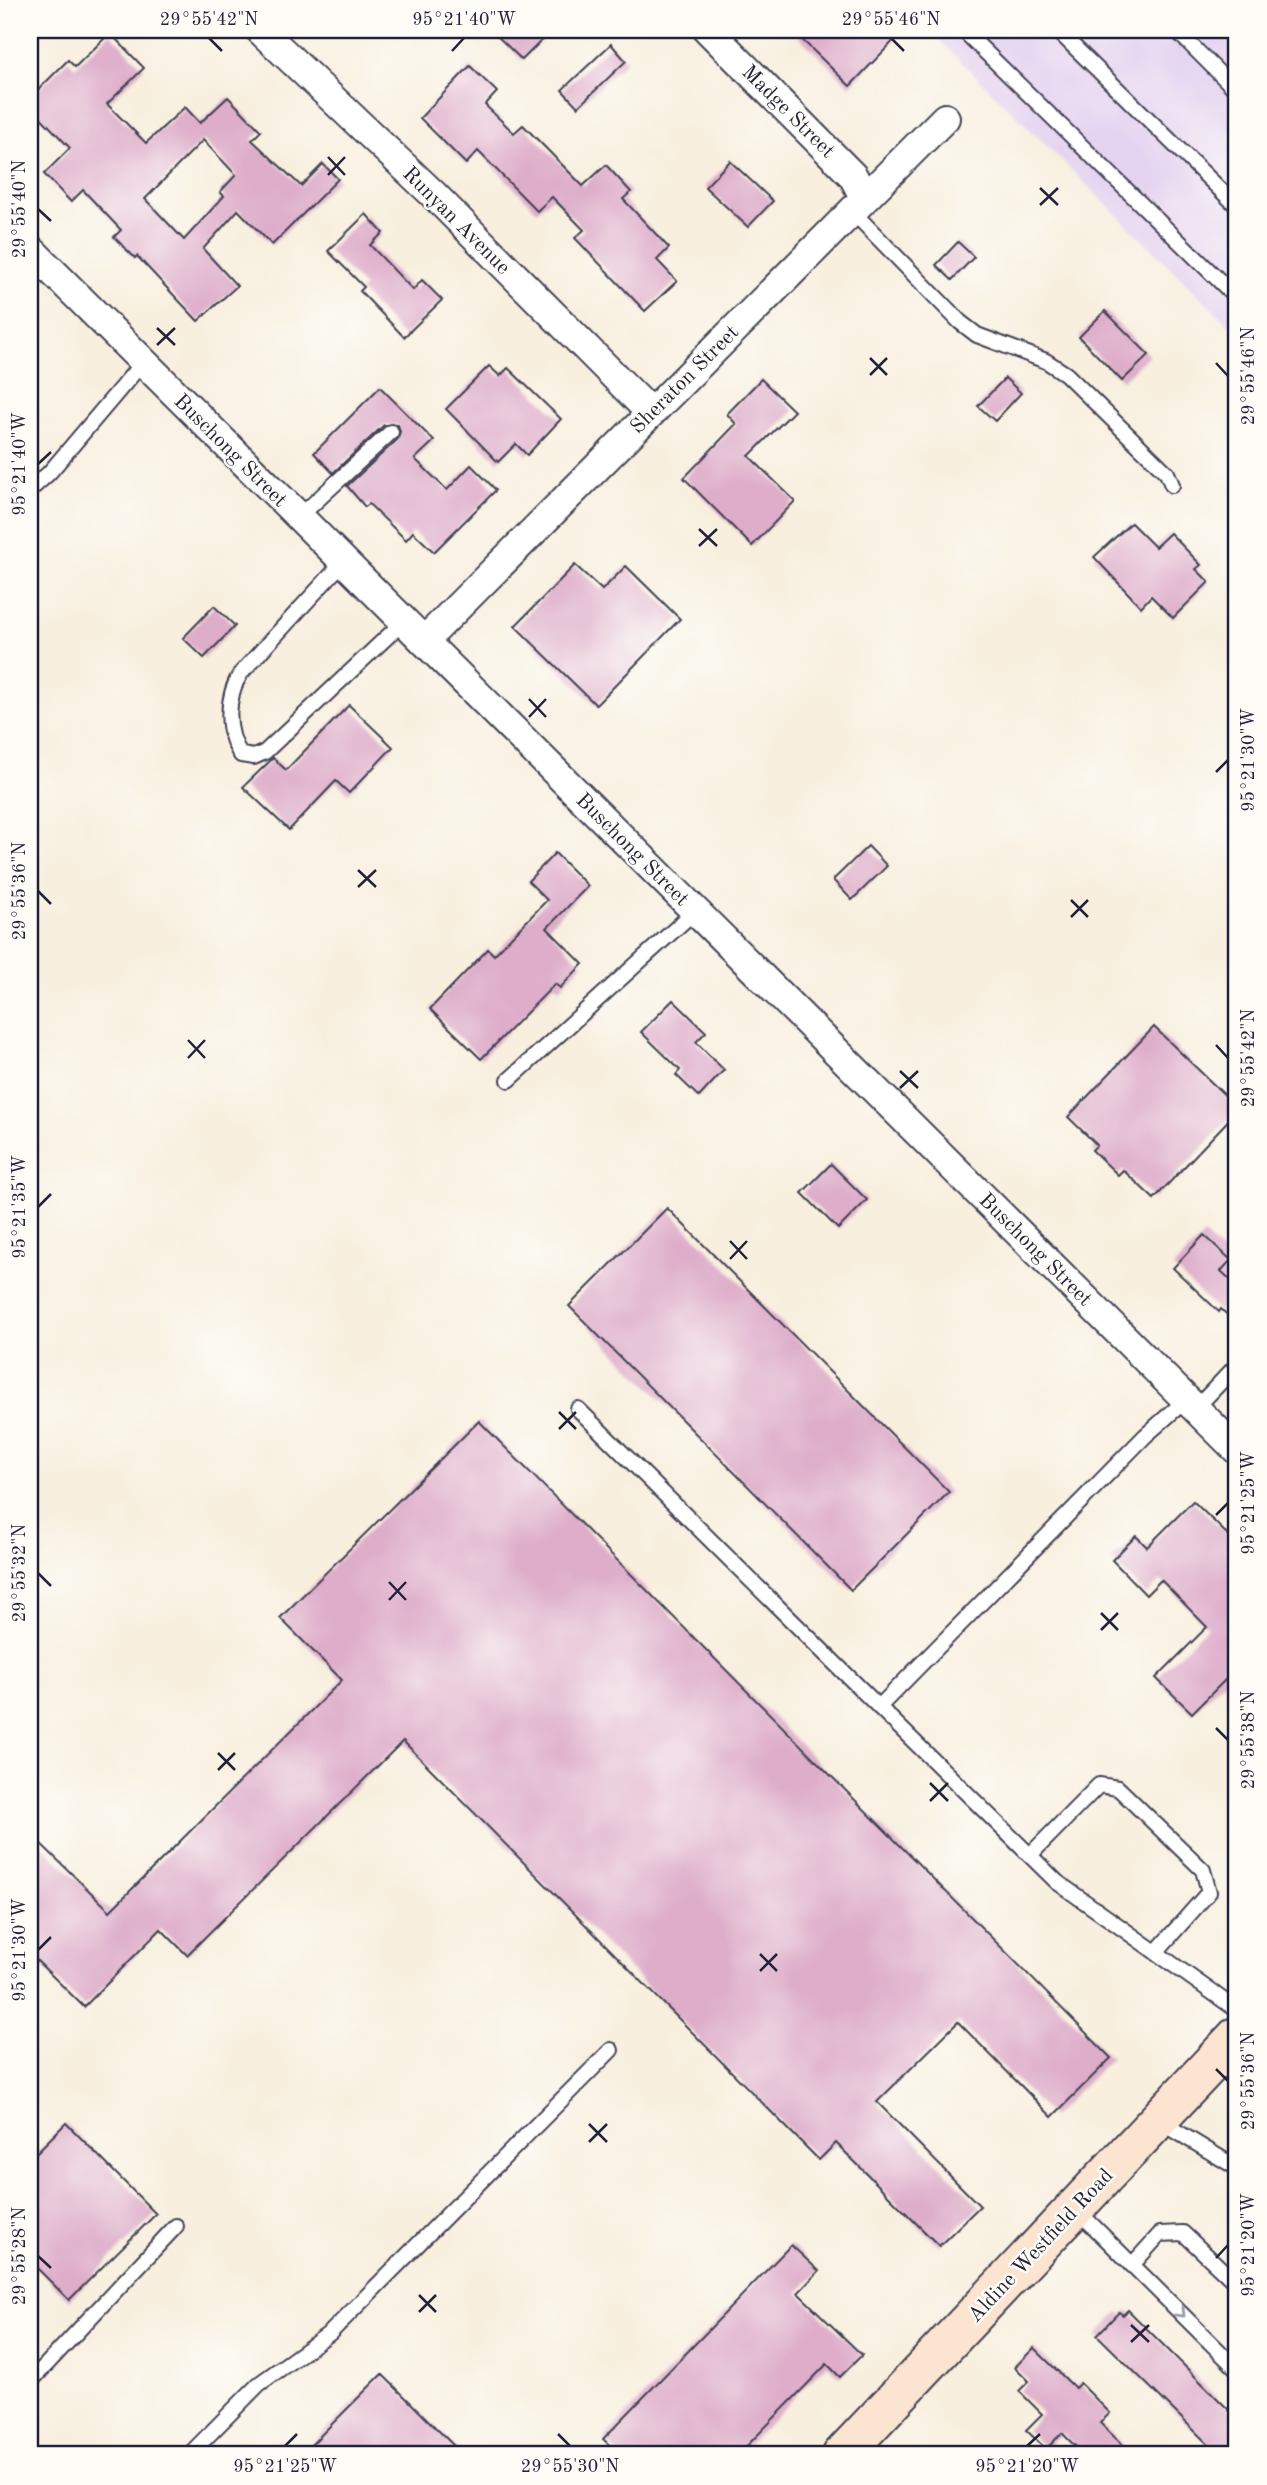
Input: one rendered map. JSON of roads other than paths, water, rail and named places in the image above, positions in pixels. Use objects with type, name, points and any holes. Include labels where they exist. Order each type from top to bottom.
[{"type":"main road","name":"Aldine Westfield Road","points":[[842,2455],[1237,2036]]},
{"type":"street","name":"Runyan Avenue","points":[[260,30],[433,194],[651,413]]},
{"type":"street","name":"Madge Street","points":[[708,30],[853,176],[858,204]]},
{"type":"street","name":"Sheraton Street","points":[[414,631],[651,413],[945,118]]},
{"type":"street","name":"Buschong Street","points":[[30,249],[1237,1450]]},
{"type":"lane","points":[[963,30],[1237,298]]},
{"type":"lane","points":[[1057,30],[1237,206]]},
{"type":"lane","points":[[1176,30],[1237,91]]},
{"type":"lane","points":[[858,204],[960,322],[977,335],[1046,361],[1066,374],[1167,473],[1172,485]]},
{"type":"lane","points":[[30,490],[49,473],[143,362]]},
{"type":"lane","points":[[299,517],[391,432]]},
{"type":"lane","points":[[344,561],[241,673],[232,687],[229,704],[233,744],[241,755],[254,757],[265,752],[414,631]]},
{"type":"lane","points":[[509,1080],[695,911]]},
{"type":"lane","points":[[879,1707],[1144,1436],[1191,1404],[1237,1366]]},
{"type":"lane","points":[[578,1409],[1057,1882],[1237,2010]]},
{"type":"lane","points":[[1030,1855],[1099,1785],[1118,1788],[1203,1870],[1209,1892],[1156,1952]]},
{"type":"lane","points":[[189,2455],[259,2384],[330,2333],[611,2050]]},
{"type":"lane","points":[[1158,2120],[1237,2168]]},
{"type":"lane","points":[[1075,2208],[1237,2369]]},
{"type":"lane","points":[[30,2382],[176,2225]]},
{"type":"lane","points":[[1132,2265],[1160,2234],[1183,2233],[1237,2284]]}]
